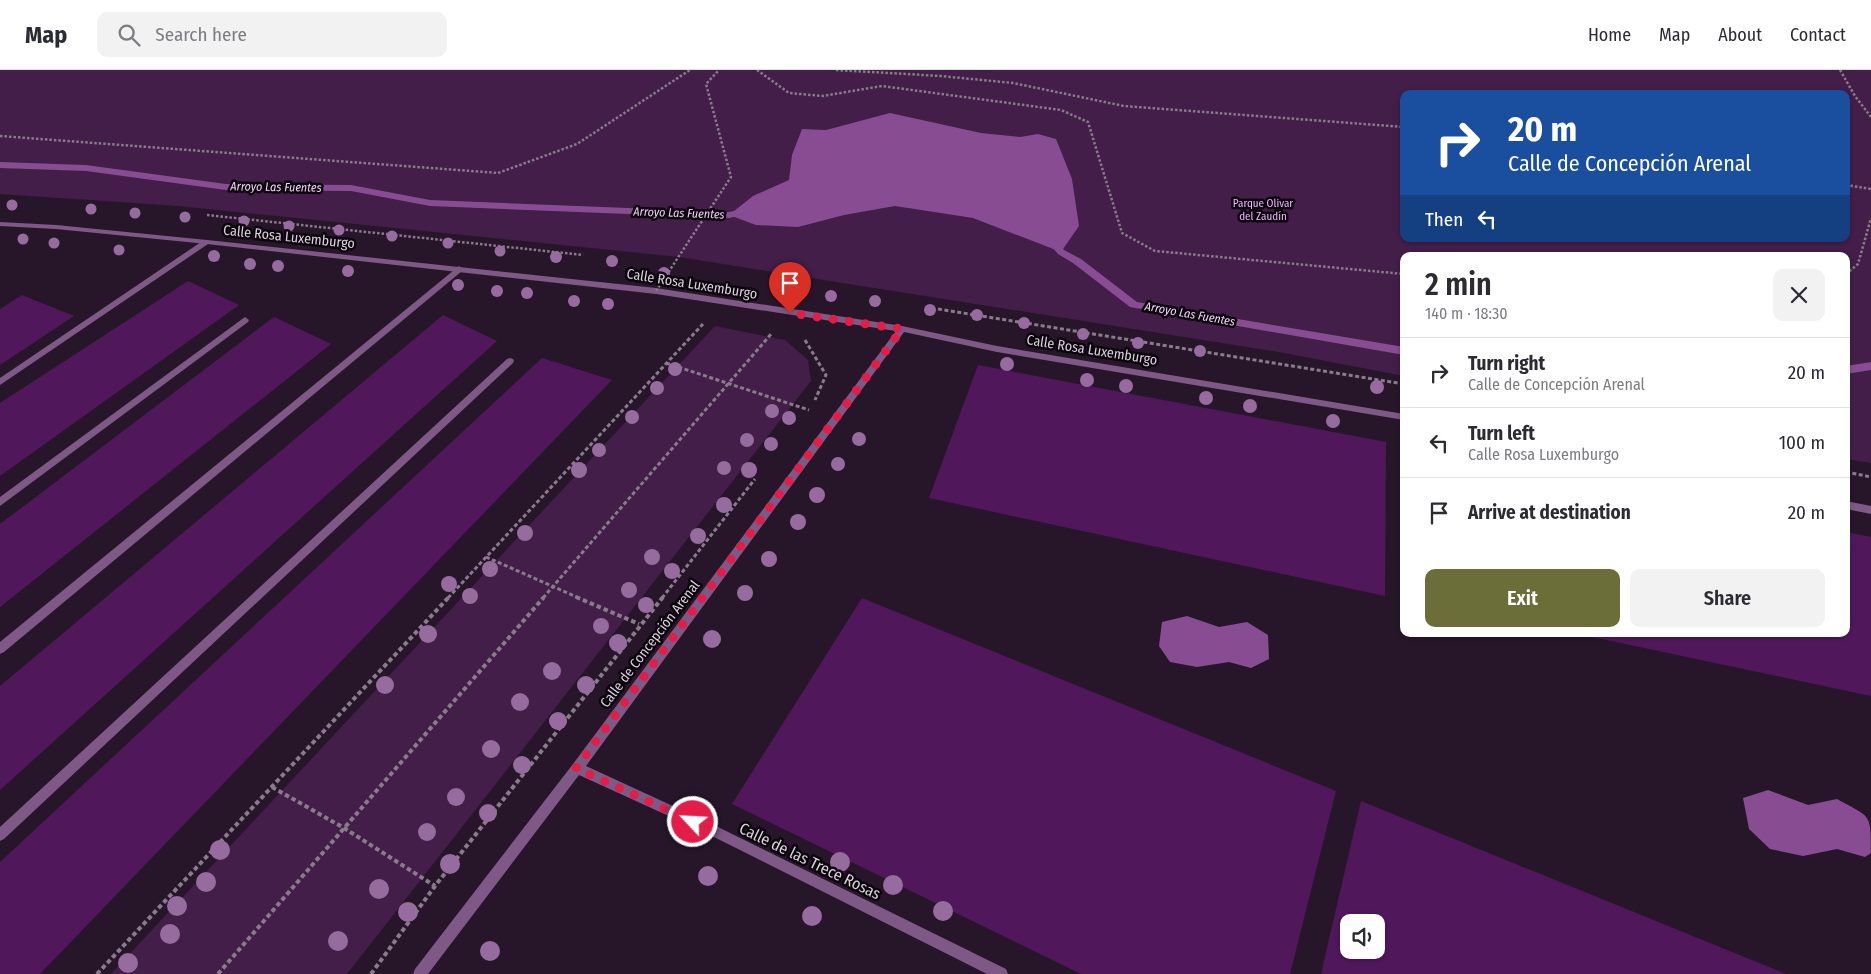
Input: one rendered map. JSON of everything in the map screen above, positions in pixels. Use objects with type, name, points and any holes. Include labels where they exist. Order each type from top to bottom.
[{"type":"street","name":"Calle Rosa Luxemburgo","points":[[0,224],[56,227],[206,242],[656,291],[725,301],[771,311],[902,329],[998,349],[1400,416]]},
{"type":"street","points":[[0,382],[206,242]]},
{"type":"street","points":[[0,649],[459,269]]},
{"type":"street","points":[[0,502],[245,320]]},
{"type":"street","name":"Calle de Concepción Arenal","points":[[420,974],[576,768],[902,329]]},
{"type":"street","points":[[0,835],[510,361]]},
{"type":"street","points":[[1850,506],[1871,510]]},
{"type":"street","name":"Calle de las Trece Rosas","points":[[576,768],[710,829],[1000,974]]},
{"type":"path","points":[[0,136],[498,173],[577,144],[690,70]]},
{"type":"path","points":[[656,291],[731,177],[706,84],[719,70]]},
{"type":"path","points":[[757,70],[789,94],[823,96],[882,86],[1061,110],[1088,122],[1122,233],[1155,251],[1400,274]]},
{"type":"path","points":[[836,70],[1013,82],[1124,106],[1400,126]]},
{"type":"path","points":[[1840,70],[1855,96],[1871,117]]},
{"type":"path","points":[[1850,186],[1871,189]]},
{"type":"path","points":[[1850,271],[1858,264],[1871,218]]},
{"type":"path","points":[[97,974],[725,301]]},
{"type":"path","points":[[218,974],[554,588],[774,331],[764,330]]},
{"type":"path","points":[[798,338],[807,340],[826,375],[810,410],[804,418]]},
{"type":"path","points":[[666,363],[810,410]]},
{"type":"path","points":[[371,974],[435,886],[761,471]]},
{"type":"path","points":[[1850,473],[1871,476]]},
{"type":"path","points":[[486,557],[639,624]]},
{"type":"path","points":[[272,786],[344,828],[435,886]]},
{"type":"green space","name":"Parque Olivar del Zaudín","points":[[0,70],[1871,70],[1871,463],[1850,460],[1850,252],[1400,252],[1400,375],[1279,352],[679,257],[178,206],[0,194]]},
{"type":"green space","points":[[715,326],[785,340],[808,360],[811,381],[347,974],[111,974]]},
{"type":"shaded area","points":[[890,113],[981,133],[1020,137],[1038,134],[1056,139],[1072,179],[1079,226],[1061,252],[973,218],[895,206],[844,215],[798,227],[756,225],[729,215],[753,196],[789,180],[792,155],[802,129],[826,130]]},
{"type":"shaded area","points":[[1187,616],[1219,627],[1247,622],[1268,635],[1269,659],[1251,668],[1229,662],[1197,667],[1170,662],[1159,646],[1162,622]]},
{"type":"shaded area","points":[[1768,790],[1808,805],[1837,799],[1857,810],[1867,818],[1869,823],[1871,853],[1865,857],[1837,849],[1803,856],[1770,849],[1749,829],[1743,798]]},
{"type":"building","points":[[188,281],[239,305],[0,476],[0,403]]},
{"type":"building","points":[[22,295],[74,316],[0,365],[0,309]]},
{"type":"building","points":[[443,315],[497,341],[0,790],[0,686]]},
{"type":"building","points":[[274,317],[331,344],[0,607],[0,524]]},
{"type":"building","points":[[542,358],[612,380],[40,974],[0,974],[0,862]]},
{"type":"building","points":[[978,365],[1386,442],[1385,596],[929,498]]},
{"type":"building","points":[[1850,533],[1871,537],[1871,696],[1592,637],[1850,637]]},
{"type":"building","points":[[862,598],[1336,791],[1290,974],[1081,974],[732,804]]},
{"type":"building","points":[[1361,801],[1786,974],[1321,974]]},
{"type":"waterway","name":"Arroyo Las Fuentes","points":[[0,165],[86,168],[226,187],[351,188],[430,203],[729,215],[744,212]]},
{"type":"waterway","name":"Arroyo Las Fuentes","points":[[1051,240],[1061,252],[1077,261],[1134,305],[1400,350]]},
{"type":"waterway","name":"Arroyo Las Fuentes","points":[[1850,369],[1871,366]]},
{"type":"route","points":[[693,822],[576,768],[902,329],[790,313]]}]
